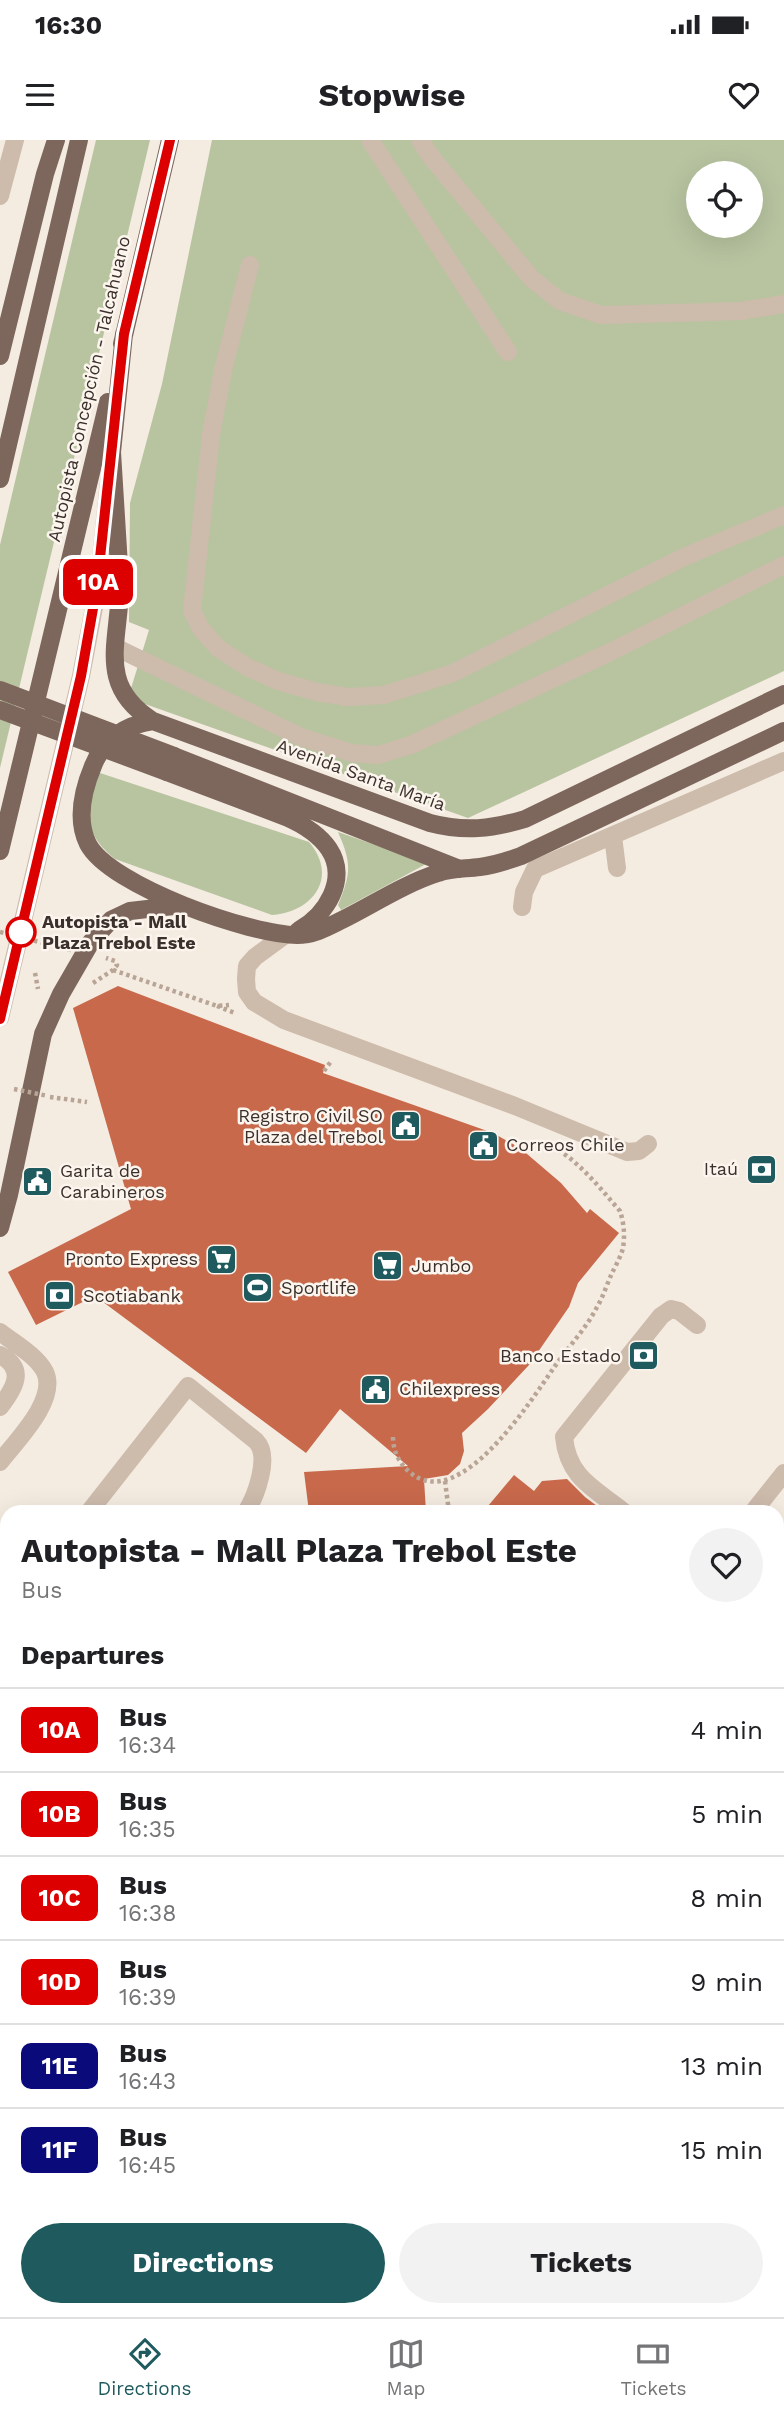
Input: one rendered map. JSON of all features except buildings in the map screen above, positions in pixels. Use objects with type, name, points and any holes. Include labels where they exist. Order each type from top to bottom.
[{"type":"main road","points":[[1,351],[56,140]]},
{"type":"main road","points":[[0,479],[79,140]]},
{"type":"main road","name":"Autopista Concepción - Talcahuano","points":[[0,851],[170,140]]},
{"type":"main road","points":[[124,334],[112,452],[120,582],[114,660],[119,687],[128,701],[153,721]]},
{"type":"main road","points":[[0,690],[170,764],[312,831],[330,850],[336,871],[332,895],[326,908],[310,924],[285,934]]},
{"type":"main road","name":"Avenida Santa María","points":[[153,721],[430,823],[456,829],[482,829],[525,819],[784,694]]},
{"type":"main road","points":[[0,710],[170,764],[460,869]]},
{"type":"main road","points":[[153,721],[121,731],[101,749],[86,786],[82,808],[83,831],[95,855],[120,874],[182,905],[240,924],[285,934],[306,935],[436,873],[492,865],[521,856],[784,731]]},
{"type":"main road","points":[[0,1228],[44,1034],[61,994],[91,942],[111,920],[130,911],[182,905]]},
{"type":"street","points":[[0,196],[15,140]]},
{"type":"street","points":[[370,140],[508,352]]},
{"type":"street","points":[[420,140],[532,279],[560,301],[601,315],[741,311],[784,304]]},
{"type":"street","points":[[250,265],[223,370],[211,436],[192,610],[201,629],[218,648],[247,667],[278,681],[317,692],[346,697],[384,695],[453,673],[684,557],[784,515]]},
{"type":"street","points":[[0,1018],[81,676],[97,586],[112,452]]},
{"type":"street","points":[[115,647],[301,737],[352,753],[378,755],[411,745],[606,654],[784,565]]},
{"type":"street","points":[[522,907],[524,892],[534,869],[784,761]]},
{"type":"street","points":[[613,836],[617,868]]},
{"type":"street","points":[[285,934],[247,966],[247,992],[254,1002],[284,1020],[515,1106],[627,1152],[639,1151],[648,1144]]},
{"type":"street","points":[[616,1505],[572,1469],[565,1453],[564,1437],[661,1316],[671,1309],[679,1311],[697,1325]]},
{"type":"street","points":[[0,1332],[40,1365],[45,1373],[48,1389],[43,1404],[0,1462]]},
{"type":"street","points":[[0,1355],[8,1360],[16,1375],[13,1391],[0,1408]]},
{"type":"street","points":[[94,1505],[188,1386],[256,1441],[262,1449],[257,1491],[250,1505]]},
{"type":"street","points":[[759,1505],[784,1473]]},
{"type":"path","points":[[0,932],[75,951]]},
{"type":"path","points":[[113,970],[217,1006],[254,1002]]},
{"type":"path","points":[[324,1071],[335,1055]]},
{"type":"path","points":[[14,1090],[87,1102]]},
{"type":"path","points":[[393,1437],[397,1456],[405,1468],[416,1477],[430,1482],[445,1481],[481,1460],[534,1398],[597,1308],[622,1249],[624,1230],[620,1211],[586,1173],[550,1144]]},
{"type":"path","points":[[445,1481],[448,1505]]},
{"type":"green space","points":[[96,140],[150,140],[0,768],[0,545]]},
{"type":"green space","points":[[212,140],[784,140],[784,671],[468,818],[128,698],[149,630],[129,622],[130,503],[162,384]]},
{"type":"green space","points":[[97,772],[309,842],[318,855],[322,868],[317,890],[310,900],[299,907],[272,915],[115,859],[96,839],[92,829],[90,809]]},
{"type":"green space","points":[[338,832],[428,863],[341,910],[338,905],[345,885],[348,861]]},
{"type":"bus line","name":"10A","points":[[0,1019],[81,676],[97,586],[124,334],[170,140]]},
{"type":"place","name":"Autopista - Mall Plaza Trebol Este","points":[[21,932]]},
{"type":"place","name":"Registro Civil SO Plaza del Trebol","points":[[406,1126]]},
{"type":"place","name":"Correos Chile","points":[[483,1145]]},
{"type":"place","name":"Itaú","points":[[761,1169]]},
{"type":"place","name":"Garita de Carabineros","points":[[37,1181]]},
{"type":"place","name":"Pronto Express","points":[[221,1259]]},
{"type":"place","name":"Jumbo","points":[[388,1266]]},
{"type":"place","name":"Sportlife","points":[[258,1288]]},
{"type":"place","name":"Scotiabank","points":[[60,1296]]},
{"type":"place","name":"Banco Estado","points":[[644,1356]]},
{"type":"place","name":"Chilexpress","points":[[376,1389]]}]
